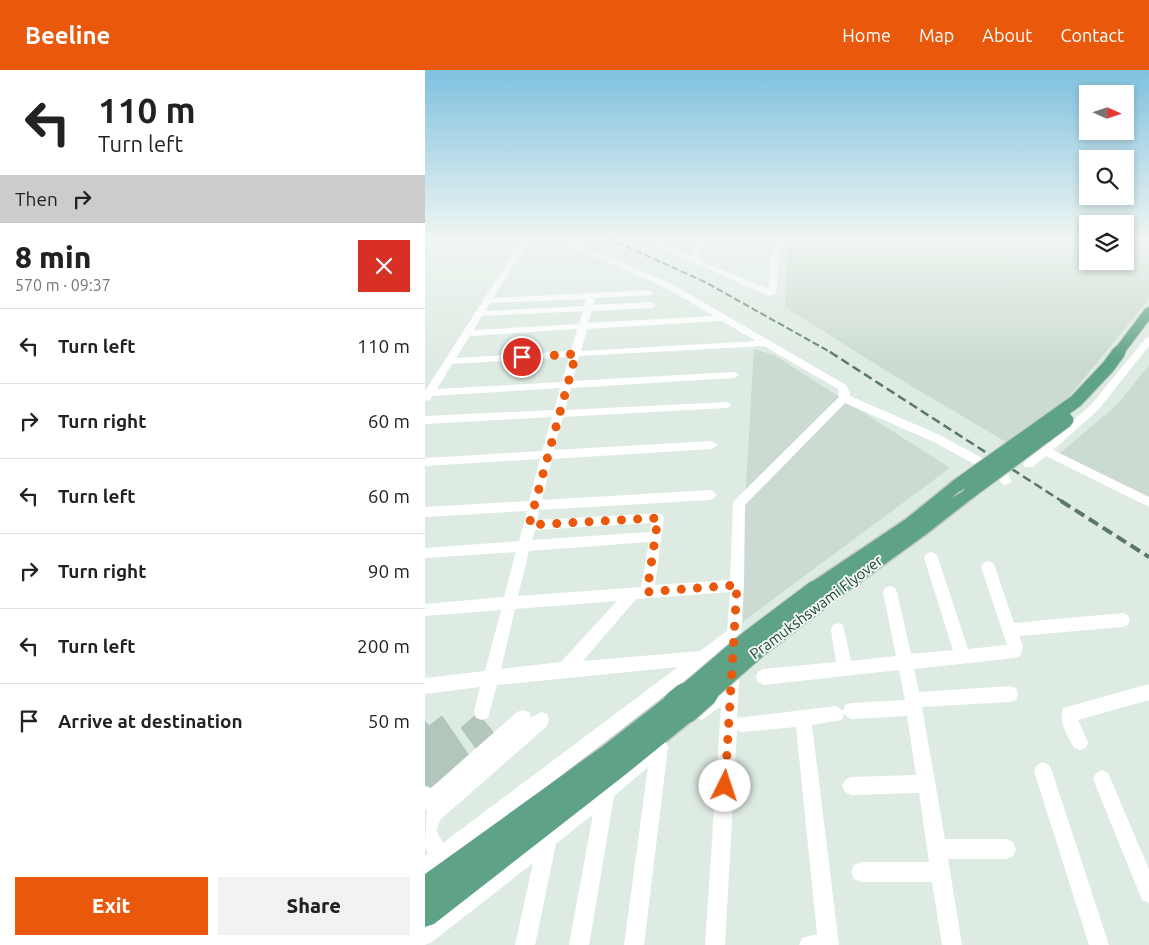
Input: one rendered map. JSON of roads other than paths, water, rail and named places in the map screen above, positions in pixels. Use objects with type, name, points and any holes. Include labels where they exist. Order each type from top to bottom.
[{"type":"main road","name":"Pramukshswami Flyover","points":[[425,915],[474,865],[674,703],[746,641],[797,601],[911,523],[959,485],[1076,401],[1109,367],[1149,312]]},
{"type":"main road","name":"Pramukshswami Flyover","points":[[425,888],[474,865],[618,768],[721,683],[756,651],[807,611],[920,531],[1081,410],[1117,371],[1149,328]]},
{"type":"street","points":[[427,397],[500,279]]},
{"type":"street","points":[[652,279],[669,286],[841,387],[845,393],[844,398],[740,502],[737,585],[715,945]]},
{"type":"street","points":[[737,279],[772,294],[773,279]]},
{"type":"street","points":[[486,301],[649,293]]},
{"type":"street","points":[[482,712],[547,455],[591,297]]},
{"type":"street","points":[[478,314],[652,305]]},
{"type":"street","points":[[467,333],[724,318]]},
{"type":"street","points":[[1029,464],[1094,408],[1149,340]]},
{"type":"street","points":[[450,361],[764,343]]},
{"type":"street","points":[[427,397],[734,375]]},
{"type":"street","points":[[844,398],[938,439],[1002,474],[1006,481]]},
{"type":"street","points":[[425,420],[727,405]]},
{"type":"street","points":[[425,462],[712,445]]},
{"type":"street","points":[[1044,450],[1149,502]]},
{"type":"street","points":[[425,512],[710,495]]},
{"type":"street","points":[[529,525],[658,518],[656,539],[640,593],[565,669]]},
{"type":"street","points":[[425,552],[647,536],[656,539]]},
{"type":"street","points":[[931,558],[963,657]]},
{"type":"street","points":[[764,677],[1015,651],[1015,646],[988,568]]},
{"type":"street","points":[[425,610],[737,585]]},
{"type":"street","points":[[890,592],[914,704],[952,945]]},
{"type":"street","points":[[1009,630],[1123,620]]},
{"type":"street","points":[[838,630],[845,668]]},
{"type":"street","points":[[425,868],[734,634]]},
{"type":"street","points":[[425,686],[565,669],[701,658]]},
{"type":"street","points":[[425,935],[548,839],[731,688]]},
{"type":"street","points":[[1081,742],[1070,722],[1069,714],[1149,692]]},
{"type":"street","points":[[742,724],[1010,694]]},
{"type":"street","points":[[803,718],[822,944]]},
{"type":"street","points":[[425,796],[429,802],[532,719],[435,813],[426,830],[440,856]]},
{"type":"street","points":[[634,945],[659,747]]},
{"type":"street","points":[[1043,771],[1099,945]]},
{"type":"street","points":[[1102,779],[1149,893]]},
{"type":"street","points":[[851,786],[926,784]]},
{"type":"street","points":[[579,945],[606,790]]},
{"type":"street","points":[[525,945],[548,839]]},
{"type":"street","points":[[937,849],[1006,849]]},
{"type":"street","points":[[861,872],[940,872]]},
{"type":"railway","points":[[698,279],[832,353]]},
{"type":"railway","points":[[830,352],[1063,502]]},
{"type":"railway","points":[[1061,501],[1149,557]]}]
